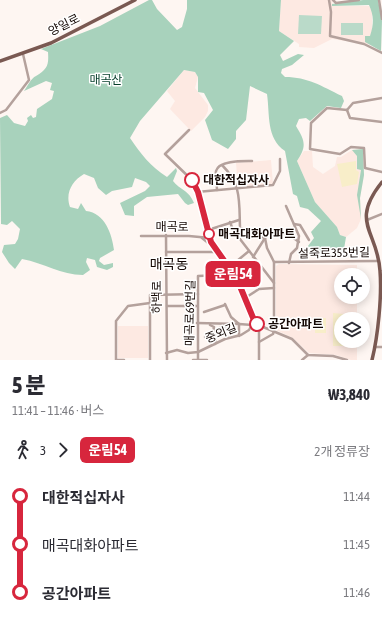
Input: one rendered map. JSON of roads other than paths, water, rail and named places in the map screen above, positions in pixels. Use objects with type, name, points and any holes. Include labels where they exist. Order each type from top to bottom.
[{"type":"main road","name":"양일로","points":[[0,61],[51,43],[135,0]]},
{"type":"main road","points":[[372,360],[380,316],[381,283],[378,261],[366,220],[370,199],[382,182]]},
{"type":"street","points":[[329,0],[331,12],[330,36],[364,44],[382,53]]},
{"type":"street","points":[[333,0],[336,3],[359,0]]},
{"type":"street","points":[[379,0],[382,19]]},
{"type":"street","points":[[0,113],[6,110],[29,80],[23,54]]},
{"type":"street","points":[[347,110],[350,105],[357,101],[382,98]]},
{"type":"street","points":[[347,110],[327,108],[311,123],[310,149],[340,154],[352,147],[364,148],[365,168],[382,172]]},
{"type":"street","points":[[347,110],[350,118],[382,122]]},
{"type":"street","name":"매곡로","points":[[189,130],[165,154],[192,180],[198,192],[213,246],[229,268],[245,298],[254,320],[259,326]]},
{"type":"street","points":[[198,192],[273,185],[280,171],[280,159]]},
{"type":"street","points":[[217,190],[216,171],[222,165],[252,161]]},
{"type":"street","points":[[222,165],[231,175],[238,188],[240,228],[265,238]]},
{"type":"street","name":"설죽로355번길","points":[[286,206],[300,236],[298,248],[291,254],[289,263]]},
{"type":"street","points":[[366,220],[382,214]]},
{"type":"street","points":[[208,230],[239,220]]},
{"type":"street","points":[[230,222],[233,230],[274,282]]},
{"type":"street","points":[[294,224],[300,225],[309,240]]},
{"type":"street","points":[[280,234],[288,234],[299,242]]},
{"type":"street","name":"매곡로","points":[[141,236],[166,235],[210,238]]},
{"type":"street","name":"하백로","points":[[166,235],[166,360]]},
{"type":"street","name":"매곡로","points":[[202,238],[213,246]]},
{"type":"street","points":[[254,257],[265,238]]},
{"type":"street","points":[[259,342],[273,334],[274,331],[274,262],[267,248],[265,238]]},
{"type":"street","points":[[229,268],[249,251]]},
{"type":"street","points":[[166,252],[217,252]]},
{"type":"street","name":"설죽로355번길","points":[[274,262],[378,261]]},
{"type":"street","name":"매곡로69번길","points":[[198,360],[198,276],[220,275],[229,268]]},
{"type":"street","points":[[245,298],[259,289],[274,288]]},
{"type":"street","points":[[150,360],[150,294],[198,294]]},
{"type":"street","points":[[124,360],[116,360],[116,323],[128,306],[150,303]]},
{"type":"street","points":[[204,312],[225,304],[231,317],[239,325],[239,336]]},
{"type":"street","points":[[166,306],[197,306]]},
{"type":"street","name":"중외길","points":[[166,353],[177,350],[188,353],[198,352],[246,332],[254,320]]},
{"type":"street","points":[[197,323],[252,325]]},
{"type":"street","points":[[210,325],[214,327],[215,344]]},
{"type":"street","points":[[205,337],[215,334],[220,328],[239,325]]},
{"type":"street","points":[[259,360],[259,326],[292,339],[308,355]]},
{"type":"street","points":[[374,347],[382,347]]},
{"type":"street","points":[[302,360],[308,355],[333,356],[347,360]]},
{"type":"street","points":[[193,360],[207,360]]},
{"type":"place","name":"대한적십자사","points":[[192,180]]},
{"type":"place","name":"매곡대화아파트","points":[[209,234]]},
{"type":"place","name":"공간아파트","points":[[257,324]]},
{"type":"district","name":"매곡동","points":[[169,264]]},
{"type":"park label","name":"매곡산","points":[[106,80]]}]
